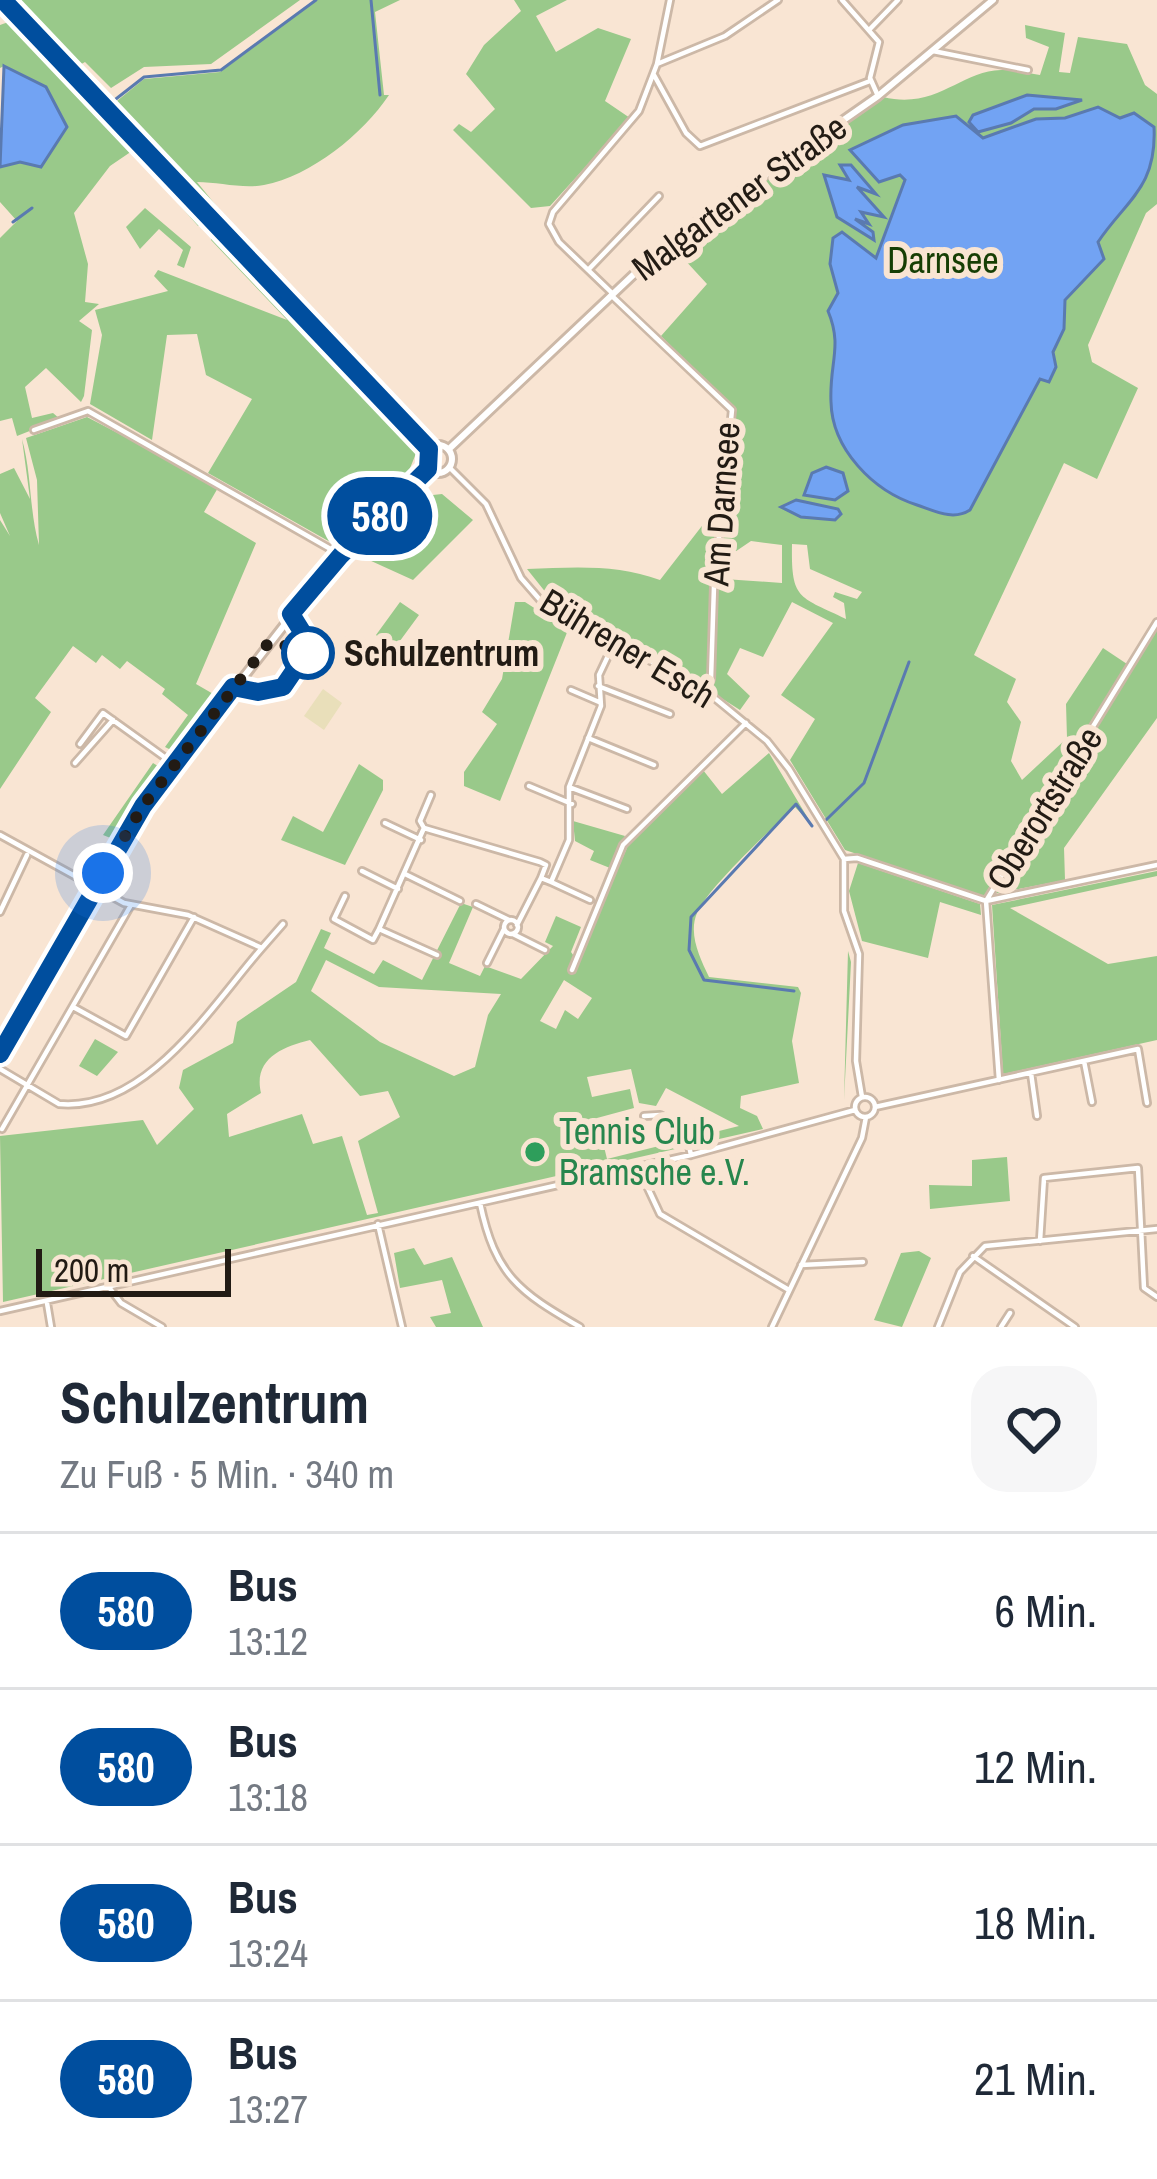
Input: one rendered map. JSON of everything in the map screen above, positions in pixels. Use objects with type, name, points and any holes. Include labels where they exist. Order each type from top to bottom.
[{"type":"street","points":[[4,0],[429,449],[449,449],[450,468],[440,473],[428,469]]},
{"type":"street","points":[[611,293],[559,242],[549,224],[553,212],[639,111],[654,75],[670,0]]},
{"type":"street","points":[[657,64],[725,36],[778,0]]},
{"type":"street","points":[[842,0],[879,42],[871,81],[878,96]]},
{"type":"street","points":[[870,29],[898,0]]},
{"type":"street","name":"Malgartener Straße","points":[[449,449],[611,293],[691,225],[878,96],[993,0]]},
{"type":"street","points":[[932,51],[1028,70]]},
{"type":"street","points":[[654,75],[686,133],[700,146],[871,81]]},
{"type":"street","points":[[589,269],[659,196]]},
{"type":"street","name":"Am Darnsee","points":[[611,293],[732,410],[714,586],[711,679],[706,691]]},
{"type":"street","points":[[34,430],[88,411],[341,555]]},
{"type":"street","points":[[0,1054],[95,887],[175,764],[341,555],[428,469],[429,449]]},
{"type":"street","name":"Bührener Esch","points":[[450,468],[486,504],[530,590],[554,609],[706,691],[746,723],[789,769],[844,859],[844,911],[859,954],[856,1061],[862,1097]]},
{"type":"street","name":"Oberortstraße","points":[[999,1080],[986,901],[1157,622]]},
{"type":"street","points":[[551,882],[569,840],[569,787],[616,639]]},
{"type":"street","points":[[598,686],[670,714]]},
{"type":"street","points":[[571,690],[599,702]]},
{"type":"street","points":[[80,744],[103,712],[175,764]]},
{"type":"street","points":[[75,763],[112,720]]},
{"type":"street","points":[[572,970],[623,845],[746,723]]},
{"type":"street","points":[[588,738],[654,765]]},
{"type":"street","points":[[529,786],[572,804]]},
{"type":"street","points":[[569,787],[627,809]]},
{"type":"street","points":[[431,795],[420,821],[424,828],[556,868]]},
{"type":"street","points":[[385,823],[421,840]]},
{"type":"street","points":[[345,896],[334,920],[373,940],[424,828]]},
{"type":"street","points":[[0,835],[27,854],[130,904],[194,917],[262,948]]},
{"type":"street","points":[[0,912],[27,854]]},
{"type":"street","points":[[844,859],[857,858],[986,901],[1157,865]]},
{"type":"street","points":[[513,934],[546,865]]},
{"type":"street","points":[[362,871],[398,889]]},
{"type":"street","points":[[405,874],[460,901]]},
{"type":"street","points":[[541,878],[590,900]]},
{"type":"street","points":[[2,1129],[22,1091],[30,1088],[130,904]]},
{"type":"street","points":[[476,904],[517,925]]},
{"type":"street","points":[[75,1008],[126,1036],[194,917]]},
{"type":"street","points":[[487,963],[509,920]]},
{"type":"street","points":[[0,1069],[59,1105],[77,1105],[140,1078],[166,1058],[284,923]]},
{"type":"street","points":[[379,928],[437,955]]},
{"type":"street","points":[[504,929],[545,950]]},
{"type":"street","points":[[772,1327],[865,1130],[866,1117],[875,1107],[1138,1049],[1147,1103]]},
{"type":"street","points":[[1084,1061],[1092,1102]]},
{"type":"street","points":[[1031,1073],[1037,1116]]},
{"type":"street","points":[[0,1311],[691,1155],[855,1110],[862,1097],[875,1107]]},
{"type":"street","points":[[855,1110],[866,1117]]},
{"type":"street","points":[[644,1116],[660,1115],[685,1128],[691,1155]]},
{"type":"street","points":[[638,1167],[660,1214],[789,1290]]},
{"type":"street","points":[[1040,1241],[1042,1179],[1119,1169],[1141,1171],[1144,1288],[1157,1297]]},
{"type":"street","points":[[480,1201],[493,1255],[508,1276],[527,1295],[580,1327]]},
{"type":"street","points":[[378,1224],[402,1327]]},
{"type":"street","points":[[938,1327],[973,1256],[986,1246],[1157,1229]]},
{"type":"street","points":[[973,1256],[1075,1327]]},
{"type":"street","points":[[801,1265],[862,1262]]},
{"type":"street","points":[[108,1286],[121,1303],[162,1327]]},
{"type":"street","points":[[46,1302],[52,1327]]},
{"type":"street","points":[[1001,1327],[1010,1313]]},
{"type":"green space","points":[[11,0],[300,0],[211,64],[144,67],[111,88],[85,62],[76,67]]},
{"type":"green space","points":[[317,0],[400,0],[375,12],[384,95],[389,95],[350,138],[300,173],[256,186],[197,182],[285,291],[112,105],[144,79],[220,72]]},
{"type":"green space","points":[[514,0],[567,0],[536,16],[556,52],[598,28],[631,39],[605,101],[630,118],[550,206],[531,208],[453,130],[459,124],[471,132],[495,109],[466,74],[484,45],[521,11]]},
{"type":"green space","points":[[14,20],[205,223],[198,226],[132,151],[110,166],[74,213],[88,264],[85,302],[99,304],[79,321],[92,330],[84,396],[81,402],[46,368],[25,387],[32,418],[53,413],[60,419],[17,436],[12,418],[0,421],[0,238],[17,221],[0,202],[0,167],[20,162],[4,66],[0,68],[0,25]]},
{"type":"green space","points":[[1025,25],[1065,33],[1059,72],[1070,73],[1078,37],[1127,44],[1145,85],[1157,94],[1157,204],[1146,213],[1088,345],[1092,362],[1138,388],[1097,479],[1064,463],[974,655],[1016,679],[1007,702],[1021,722],[1011,761],[1022,780],[1067,738],[1066,704],[1103,648],[1130,666],[1157,621],[1157,718],[1064,848],[1065,880],[982,896],[845,850],[790,760],[815,719],[781,695],[833,623],[792,602],[763,657],[740,648],[727,674],[750,696],[740,710],[611,628],[555,604],[527,569],[612,569],[660,580],[729,491],[736,410],[661,336],[707,284],[671,245],[883,97],[918,98],[986,72],[1040,75],[1049,47],[1026,38]],"holes":[[[751,541],[782,545],[782,583],[724,579],[726,558]],[[792,544],[807,545],[810,569],[862,592],[857,599],[835,592],[833,597],[844,603],[846,619],[801,594],[793,576]]]},
{"type":"green space","points":[[145,208],[191,247],[184,268],[177,265],[183,250],[159,229],[140,249],[126,227]]},
{"type":"green space","points":[[212,231],[415,443],[417,451],[406,478],[339,547],[208,473],[252,399],[206,375],[197,334],[167,335],[152,440],[90,404],[102,335],[95,310],[168,291],[154,276],[158,270],[287,320],[211,240]]},
{"type":"green space","points":[[87,417],[219,486],[204,512],[256,543],[196,684],[215,695],[175,752],[165,747],[188,715],[162,694],[165,689],[127,661],[120,669],[102,655],[96,663],[73,646],[35,698],[51,712],[0,789],[0,520],[10,536],[0,513],[0,474],[14,468],[30,499],[22,439],[39,545],[37,480],[26,438]]},
{"type":"green space","points":[[442,494],[473,520],[413,580],[369,560],[433,495]]},
{"type":"green space","points":[[400,602],[419,615],[394,649],[376,635]]},
{"type":"green space","points":[[515,602],[525,602],[568,630],[500,801],[464,786],[464,772],[497,724],[482,712],[502,679]]},
{"type":"green space","points":[[769,753],[812,825],[795,807],[714,889],[695,921],[696,946],[709,977],[798,987],[801,993],[792,1041],[799,1083],[741,1096],[740,1108],[757,1116],[763,1129],[3,1302],[0,1136],[143,1120],[157,1145],[194,1109],[179,1088],[183,1070],[233,1043],[237,1022],[296,982],[321,929],[331,933],[324,948],[374,974],[383,960],[422,980],[461,903],[473,907],[449,963],[480,976],[485,966],[521,979],[553,946],[545,942],[556,916],[581,927],[571,952],[578,962],[629,843],[703,770],[722,794]],"holes":[[[326,960],[379,987],[501,994],[488,1015],[475,1067],[454,1076],[380,1042],[311,991]],[[564,980],[592,998],[578,1019],[565,1010],[556,1029],[540,1021]],[[310,1040],[360,1096],[388,1091],[400,1117],[358,1141],[378,1213],[367,1215],[342,1136],[313,1144],[302,1114],[229,1137],[227,1114],[261,1093],[261,1071],[280,1051]],[[631,1069],[639,1103],[656,1106],[666,1088],[739,1126],[607,1159],[597,1118],[634,1108],[630,1089],[592,1097],[587,1077]]]},
{"type":"green space","points":[[153,763],[161,768],[113,839],[103,835]]},
{"type":"green space","points":[[359,764],[383,780],[383,790],[345,865],[281,840],[293,816],[323,832]]},
{"type":"green space","points":[[573,821],[625,836],[610,868],[590,860],[594,851],[575,841]]},
{"type":"green space","points":[[858,863],[980,904],[981,915],[940,902],[928,958],[862,941],[849,891]]},
{"type":"green space","points":[[1157,871],[1157,876],[1010,908],[1108,964],[1157,956],[1157,1040],[1003,1074],[992,905]]},
{"type":"green space","points":[[848,951],[851,962],[844,1100]]},
{"type":"green space","points":[[95,1039],[118,1052],[97,1076],[79,1066]]},
{"type":"green space","points":[[1007,1157],[1010,1201],[930,1209],[929,1185],[972,1186],[972,1160]]},
{"type":"green space","points":[[414,1248],[424,1265],[452,1257],[483,1327],[436,1327],[430,1317],[451,1313],[442,1280],[400,1288],[394,1253]]},
{"type":"green space","points":[[919,1251],[931,1258],[902,1327],[874,1320],[901,1253]]},
{"type":"sand","points":[[323,689],[342,703],[324,730],[304,716]]},
{"type":"water","points":[[4,66],[46,87],[67,127],[41,167],[20,162],[0,167]]},
{"type":"water","points":[[1027,95],[1082,100],[1056,109],[1034,109],[1011,123],[978,132],[969,122],[973,115]]},
{"type":"water","name":"Darnsee","points":[[1098,107],[1120,118],[1134,113],[1154,127],[1154,148],[1138,192],[1098,242],[1104,259],[1065,300],[1064,329],[1053,352],[1056,367],[1049,382],[1040,379],[970,510],[944,514],[885,490],[847,452],[833,419],[835,345],[828,311],[838,293],[830,264],[833,238],[842,232],[876,258],[905,180],[900,175],[879,182],[850,150],[903,125],[956,116],[983,138],[1036,119],[1065,118]]},
{"type":"water","points":[[840,165],[851,165],[876,194],[857,187],[884,217],[861,212],[869,224],[855,219],[873,232],[874,240],[837,217],[824,175],[849,180]]},
{"type":"water","points":[[826,467],[843,473],[848,491],[835,500],[804,495],[812,473]]},
{"type":"water","points":[[796,500],[838,509],[841,514],[835,520],[801,517],[781,507]]},
{"type":"waterway","points":[[98,113],[144,77],[221,70],[316,0]]},
{"type":"waterway","points":[[371,0],[380,95]]},
{"type":"waterway","points":[[13,222],[32,208]]},
{"type":"waterway","points":[[826,820],[864,783],[909,662]]},
{"type":"waterway","points":[[794,991],[704,980],[689,950],[691,917],[796,804],[812,826]]},
{"type":"bus line","name":"580","points":[[0,1054],[143,806],[233,687],[275,692],[283,687],[311,646],[291,614],[341,555],[428,469],[424,459],[429,449],[260,277],[3,0]]},
{"type":"place","name":"Schulzentrum","points":[[308,653]]},
{"type":"place","name":"Tennis Club Bramsche e.V.","points":[[535,1152]]},
{"type":"route","points":[[103,873],[143,806],[270,641],[308,653]]}]
